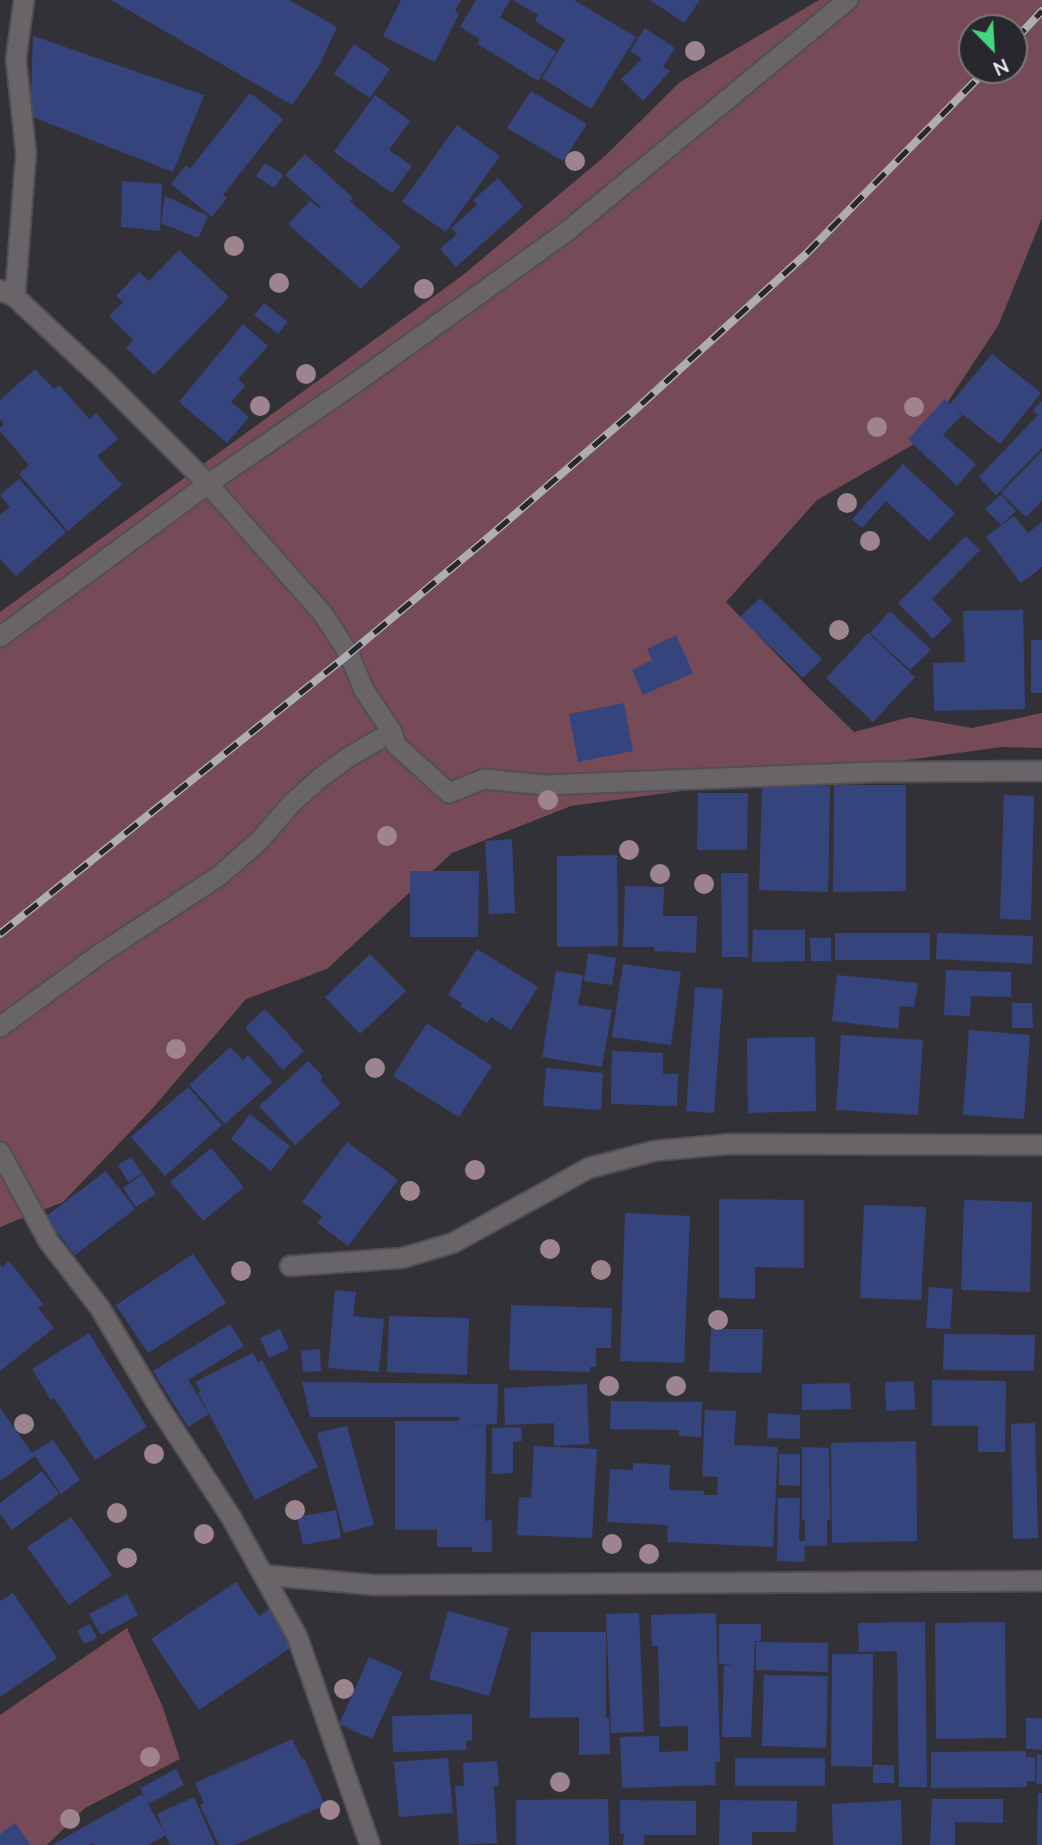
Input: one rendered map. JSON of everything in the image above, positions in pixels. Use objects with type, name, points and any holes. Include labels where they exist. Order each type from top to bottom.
[{"type":"street","points":[[24,0],[16,59],[26,153],[7,294],[105,381],[208,484],[323,614],[349,654],[364,690],[393,732],[396,745],[449,793],[484,779],[545,785],[875,772],[1042,771]]},
{"type":"street","points":[[0,637],[208,484],[361,379],[566,232],[848,0]]},
{"type":"street","points":[[0,1027],[96,956],[219,876],[259,841],[292,803],[320,778],[347,758],[393,732]]},
{"type":"street","points":[[290,1266],[402,1258],[453,1243],[589,1168],[654,1151],[729,1144],[1042,1145]]},
{"type":"street","points":[[0,1152],[49,1241],[100,1308],[173,1429],[231,1517],[297,1636],[370,1845]]},
{"type":"street","points":[[264,1575],[374,1585],[1042,1581]]},
{"type":"shaded area","points":[[819,0],[1042,0],[1042,218],[998,326],[923,439],[817,500],[726,602],[854,732],[910,717],[972,728],[1042,713],[1042,748],[1002,747],[571,806],[452,853],[327,969],[246,999],[152,1109],[63,1202],[0,1227],[0,612],[463,275],[605,156],[680,82]]},
{"type":"shaded area","points":[[127,1628],[162,1705],[180,1759],[85,1808],[47,1845],[0,1845],[0,1715]]},
{"type":"building","points":[[111,0],[289,0],[337,27],[319,66],[292,105]]},
{"type":"building","points":[[401,0],[461,0],[455,11],[459,14],[435,62],[383,36]]},
{"type":"building","points":[[476,0],[510,0],[500,17],[556,52],[538,81],[478,44],[480,39],[460,27]]},
{"type":"building","points":[[513,0],[574,0],[636,37],[591,109],[542,78],[565,40],[535,21],[538,15]]},
{"type":"building","points":[[650,0],[700,0],[684,23]]},
{"type":"building","points":[[645,28],[675,48],[663,67],[670,71],[643,101],[621,79],[642,59],[630,51]]},
{"type":"building","points":[[33,36],[204,95],[173,172],[30,116]]},
{"type":"building","points":[[354,44],[390,69],[370,98],[334,74]]},
{"type":"building","points":[[531,91],[587,124],[563,161],[507,128]]},
{"type":"building","points":[[250,93],[283,119],[223,195],[227,198],[212,217],[171,184],[186,165],[190,169]]},
{"type":"building","points":[[375,95],[410,121],[389,150],[412,166],[392,193],[334,152]]},
{"type":"building","points":[[457,125],[500,156],[446,232],[402,202]]},
{"type":"building","points":[[305,154],[353,198],[350,201],[401,247],[361,289],[288,224],[310,201],[321,207],[285,175]]},
{"type":"building","points":[[265,163],[283,175],[274,188],[256,176]]},
{"type":"building","points":[[498,178],[523,207],[456,267],[440,249],[457,234],[451,228],[477,205],[473,200]]},
{"type":"building","points":[[122,181],[162,184],[160,231],[121,227]]},
{"type":"building","points":[[165,196],[208,216],[198,238],[161,223]]},
{"type":"building","points":[[179,250],[229,297],[154,375],[126,348],[133,340],[109,316],[123,302],[116,296],[139,272],[149,281]]},
{"type":"building","points":[[264,303],[288,322],[278,334],[254,315]]},
{"type":"building","points":[[243,324],[268,346],[238,379],[245,386],[231,402],[249,417],[227,443],[179,402]]},
{"type":"building","points":[[992,354],[1041,393],[1000,444],[954,407],[962,415],[943,435],[976,464],[957,486],[908,439],[945,399],[950,404]]},
{"type":"building","points":[[35,369],[54,389],[59,385],[89,419],[96,413],[118,439],[97,456],[122,485],[68,531],[19,474],[29,465],[0,431],[4,424],[0,419],[0,400]]},
{"type":"building","points":[[1042,401],[1042,448],[996,495],[979,477],[1038,415],[1033,410]]},
{"type":"building","points":[[1042,451],[1042,501],[1026,517],[1001,493]]},
{"type":"building","points":[[903,464],[955,513],[929,541],[886,501],[862,528],[852,519]]},
{"type":"building","points":[[19,479],[66,532],[16,576],[0,559],[0,515],[10,507],[0,495]]},
{"type":"building","points":[[1001,495],[1016,511],[1001,525],[985,509]]},
{"type":"building","points":[[1014,516],[1028,533],[1042,522],[1042,567],[1021,583],[986,537]]},
{"type":"building","points":[[966,536],[980,550],[932,599],[952,620],[933,639],[898,603]]},
{"type":"building","points":[[760,598],[822,659],[803,678],[740,617]]},
{"type":"building","points":[[1023,610],[1025,709],[934,711],[933,663],[965,662],[963,611]]},
{"type":"building","points":[[890,611],[931,650],[910,670],[870,633]]},
{"type":"building","points":[[868,633],[915,677],[873,722],[826,678]]},
{"type":"building","points":[[676,635],[693,673],[643,695],[632,670],[652,660],[647,649]]},
{"type":"building","points":[[1031,640],[1042,640],[1042,693],[1031,693]]},
{"type":"building","points":[[624,703],[633,751],[578,762],[569,714]]},
{"type":"building","points":[[762,785],[830,786],[828,892],[759,890]]},
{"type":"building","points":[[834,785],[906,785],[906,891],[833,892]]},
{"type":"building","points":[[698,793],[748,793],[747,850],[697,850]]},
{"type":"building","points":[[1004,795],[1034,796],[1031,920],[1000,919]]},
{"type":"building","points":[[512,839],[515,913],[489,914],[485,841]]},
{"type":"building","points":[[617,855],[618,946],[557,947],[557,856]]},
{"type":"building","points":[[410,871],[479,871],[478,937],[410,937]]},
{"type":"building","points":[[721,873],[748,873],[748,957],[722,957]]},
{"type":"building","points":[[625,886],[664,887],[663,916],[697,916],[696,953],[654,951],[654,947],[623,947]]},
{"type":"building","points":[[753,930],[805,930],[805,961],[752,962]]},
{"type":"building","points":[[835,933],[930,933],[930,960],[835,960]]},
{"type":"building","points":[[937,933],[1033,936],[1032,964],[936,959]]},
{"type":"building","points":[[810,938],[831,938],[831,961],[811,961]]},
{"type":"building","points":[[477,949],[538,987],[511,1030],[491,1017],[487,1023],[448,995]]},
{"type":"building","points":[[588,953],[616,958],[612,985],[584,981]]},
{"type":"building","points":[[370,954],[406,991],[360,1034],[325,997]]},
{"type":"building","points":[[623,964],[681,972],[671,1045],[612,1037]]},
{"type":"building","points":[[946,970],[1011,972],[1011,997],[971,996],[970,1016],[944,1015]]},
{"type":"building","points":[[556,971],[583,975],[578,1005],[612,1010],[602,1067],[542,1057]]},
{"type":"building","points":[[837,975],[918,983],[914,1007],[900,1006],[898,1029],[832,1021]]},
{"type":"building","points":[[695,987],[723,989],[714,1113],[686,1111]]},
{"type":"building","points":[[1012,1003],[1032,1003],[1033,1028],[1012,1028]]},
{"type":"building","points":[[265,1009],[304,1051],[283,1070],[245,1028]]},
{"type":"building","points":[[427,1023],[492,1066],[459,1117],[393,1076]]},
{"type":"building","points":[[969,1030],[1030,1035],[1024,1119],[963,1115]]},
{"type":"building","points":[[841,1035],[923,1040],[918,1115],[836,1110]]},
{"type":"building","points":[[815,1037],[816,1111],[748,1113],[747,1038]]},
{"type":"building","points":[[230,1047],[243,1061],[248,1055],[272,1082],[225,1124],[189,1085]]},
{"type":"building","points":[[612,1051],[663,1053],[663,1074],[678,1074],[677,1106],[611,1104]]},
{"type":"building","points":[[308,1061],[323,1077],[320,1080],[341,1103],[295,1145],[259,1106]]},
{"type":"building","points":[[546,1068],[603,1073],[601,1110],[543,1106]]},
{"type":"building","points":[[188,1087],[222,1125],[165,1176],[131,1137]]},
{"type":"building","points":[[250,1114],[290,1146],[271,1171],[231,1139]]},
{"type":"building","points":[[347,1142],[398,1180],[348,1246],[317,1223],[322,1216],[302,1202]]},
{"type":"building","points":[[211,1148],[244,1187],[203,1221],[170,1182]]},
{"type":"building","points":[[131,1157],[142,1173],[128,1182],[118,1165]]},
{"type":"building","points":[[106,1171],[135,1209],[75,1255],[45,1217]]},
{"type":"building","points":[[143,1174],[156,1194],[136,1207],[123,1188]]},
{"type":"building","points":[[719,1199],[804,1200],[804,1268],[755,1267],[755,1299],[719,1298]]},
{"type":"building","points":[[964,1200],[1032,1202],[1030,1292],[961,1290]]},
{"type":"building","points":[[864,1205],[926,1207],[921,1300],[860,1298]]},
{"type":"building","points":[[625,1213],[690,1216],[684,1363],[620,1361]]},
{"type":"building","points":[[193,1254],[226,1303],[148,1353],[116,1305]]},
{"type":"building","points":[[9,1261],[43,1304],[38,1308],[54,1328],[0,1371],[0,1264],[2,1267]]},
{"type":"building","points":[[929,1287],[953,1289],[950,1329],[926,1328]]},
{"type":"building","points":[[335,1290],[356,1292],[353,1316],[384,1319],[379,1372],[328,1368]]},
{"type":"building","points":[[511,1305],[612,1308],[611,1348],[596,1348],[596,1367],[590,1367],[590,1372],[509,1370]]},
{"type":"building","points":[[389,1316],[469,1318],[467,1375],[387,1372]]},
{"type":"building","points":[[230,1324],[244,1346],[188,1380],[209,1414],[188,1427],[153,1371]]},
{"type":"building","points":[[280,1329],[289,1349],[269,1358],[260,1338]]},
{"type":"building","points":[[711,1329],[763,1329],[762,1373],[709,1372]]},
{"type":"building","points":[[89,1333],[147,1427],[95,1460],[32,1369]]},
{"type":"building","points":[[944,1334],[1035,1335],[1034,1371],[943,1370]]},
{"type":"building","points":[[320,1349],[321,1371],[303,1372],[301,1351]]},
{"type":"building","points":[[253,1353],[258,1362],[262,1360],[318,1467],[255,1500],[198,1393],[201,1392],[195,1382]]},
{"type":"building","points":[[932,1380],[1006,1381],[1005,1452],[978,1452],[978,1426],[932,1426]]},
{"type":"building","points":[[914,1381],[915,1409],[886,1411],[885,1382]]},
{"type":"building","points":[[302,1382],[498,1384],[497,1424],[458,1426],[486,1425],[485,1521],[492,1520],[492,1552],[472,1552],[472,1547],[437,1547],[437,1530],[395,1530],[395,1421],[459,1421],[459,1417],[310,1417]]},
{"type":"building","points":[[850,1383],[851,1409],[802,1410],[802,1384]]},
{"type":"building","points":[[587,1384],[589,1444],[554,1446],[554,1423],[505,1425],[504,1388]]},
{"type":"building","points":[[611,1401],[702,1402],[701,1437],[679,1436],[679,1430],[610,1429]]},
{"type":"building","points":[[0,1408],[32,1453],[53,1440],[80,1480],[61,1494],[35,1456],[0,1481]]},
{"type":"building","points":[[705,1410],[736,1411],[734,1445],[778,1447],[773,1547],[667,1542],[668,1525],[607,1522],[610,1469],[633,1470],[633,1463],[670,1465],[669,1490],[704,1491],[704,1495],[717,1495],[718,1477],[702,1476]]},
{"type":"building","points":[[768,1413],[800,1415],[800,1439],[767,1438]]},
{"type":"building","points":[[1035,1423],[1038,1538],[1013,1539],[1011,1424]]},
{"type":"building","points":[[347,1426],[374,1525],[344,1533],[317,1433]]},
{"type":"building","points":[[521,1427],[522,1441],[513,1442],[513,1473],[492,1474],[492,1428]]},
{"type":"building","points":[[916,1441],[917,1541],[832,1543],[831,1443]]},
{"type":"building","points":[[534,1446],[597,1449],[592,1538],[517,1535],[519,1497],[531,1498]]},
{"type":"building","points":[[802,1447],[829,1448],[830,1520],[827,1520],[827,1546],[805,1546],[804,1562],[777,1561],[778,1498],[800,1498],[799,1541],[805,1541],[805,1520],[802,1519]]},
{"type":"building","points":[[779,1454],[800,1454],[800,1486],[779,1485]]},
{"type":"building","points":[[42,1471],[59,1494],[12,1530],[0,1514],[0,1503]]},
{"type":"building","points":[[336,1510],[341,1538],[303,1545],[297,1517]]},
{"type":"building","points":[[71,1517],[112,1575],[69,1605],[27,1547]]},
{"type":"building","points":[[236,1582],[259,1616],[271,1608],[296,1644],[199,1710],[151,1639]]},
{"type":"building","points":[[13,1593],[57,1658],[0,1697],[0,1601]]},
{"type":"building","points":[[127,1594],[138,1615],[101,1635],[89,1614]]},
{"type":"building","points":[[448,1611],[509,1628],[489,1696],[429,1679]]},
{"type":"building","points":[[639,1613],[644,1732],[611,1733],[606,1614]]},
{"type":"building","points":[[716,1613],[720,1762],[715,1762],[716,1785],[622,1788],[620,1737],[659,1736],[659,1752],[688,1751],[688,1726],[660,1727],[658,1646],[652,1646],[651,1615]]},
{"type":"building","points":[[925,1622],[927,1787],[899,1787],[897,1651],[859,1652],[858,1623]]},
{"type":"building","points":[[1005,1622],[1006,1738],[936,1739],[935,1623]]},
{"type":"building","points":[[90,1624],[97,1638],[84,1644],[77,1631]]},
{"type":"building","points":[[719,1624],[761,1624],[761,1641],[755,1641],[751,1737],[722,1737],[724,1666],[733,1665],[719,1664]]},
{"type":"building","points":[[531,1632],[606,1632],[606,1718],[609,1718],[610,1754],[579,1755],[579,1717],[530,1718]]},
{"type":"building","points":[[756,1642],[828,1643],[828,1672],[756,1670]]},
{"type":"building","points":[[832,1654],[873,1654],[872,1767],[831,1766]]},
{"type":"building","points":[[369,1657],[403,1672],[372,1739],[339,1724]]},
{"type":"building","points":[[764,1675],[828,1676],[826,1748],[762,1746]]},
{"type":"building","points":[[472,1714],[472,1740],[466,1741],[466,1750],[393,1752],[392,1716]]},
{"type":"building","points":[[1026,1718],[1042,1718],[1042,1750],[1026,1749]]},
{"type":"building","points":[[292,1739],[302,1759],[304,1758],[325,1805],[235,1845],[219,1845],[200,1805],[204,1803],[195,1783]]},
{"type":"building","points":[[1026,1751],[1026,1757],[1035,1757],[1035,1781],[1027,1781],[1027,1787],[931,1788],[931,1752]]},
{"type":"building","points":[[1037,1754],[1042,1755],[1042,1784],[1036,1784]]},
{"type":"building","points":[[448,1758],[453,1813],[399,1817],[394,1762]]},
{"type":"building","points":[[735,1758],[825,1758],[825,1786],[735,1786]]},
{"type":"building","points":[[497,1761],[499,1786],[494,1786],[497,1843],[459,1845],[455,1786],[464,1786],[463,1763]]},
{"type":"building","points":[[873,1765],[894,1765],[894,1783],[873,1783]]},
{"type":"building","points":[[176,1769],[184,1785],[148,1804],[166,1835],[148,1845],[52,1845],[142,1794],[146,1800],[140,1788]]},
{"type":"building","points":[[1038,1793],[1042,1793],[1042,1845],[1037,1845]]},
{"type":"building","points":[[194,1797],[215,1845],[170,1845],[157,1814]]},
{"type":"building","points":[[608,1799],[609,1845],[516,1845],[516,1800]]},
{"type":"building","points":[[932,1799],[1003,1799],[1003,1823],[955,1822],[955,1845],[930,1845]]},
{"type":"building","points":[[620,1800],[696,1801],[696,1835],[644,1835],[644,1845],[623,1845],[624,1834],[620,1834]]},
{"type":"building","points":[[720,1800],[797,1801],[796,1832],[752,1832],[752,1845],[719,1845]]},
{"type":"building","points":[[901,1800],[902,1845],[833,1845],[832,1804]]},
{"type":"building","points":[[15,1823],[31,1845],[0,1845],[0,1834]]},
{"type":"railway","points":[[1028,26],[1042,11]]},
{"type":"railway","points":[[0,934],[349,654],[634,411],[806,254],[972,84]]}]
